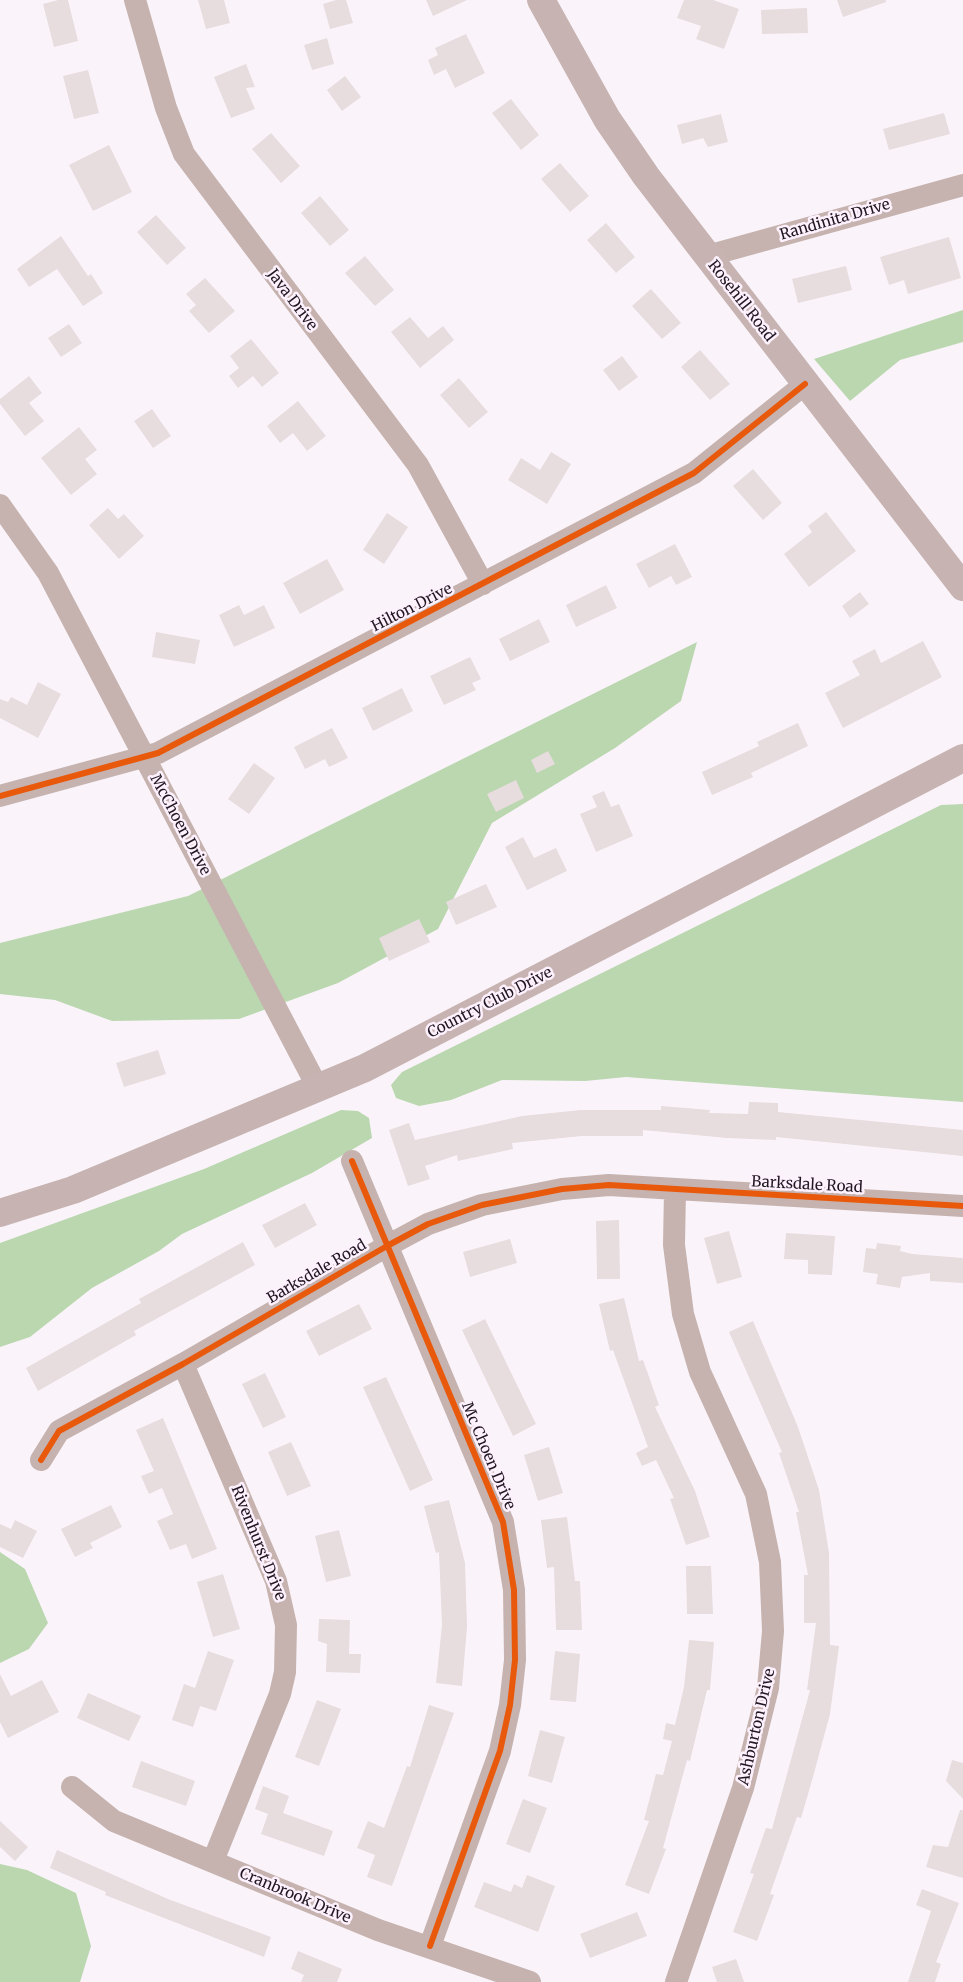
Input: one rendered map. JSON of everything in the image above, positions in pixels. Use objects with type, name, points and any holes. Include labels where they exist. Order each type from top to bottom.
[{"type":"main road","name":"Rosehill Road","points":[[541,0],[607,119],[707,256],[963,587]]},
{"type":"main road","name":"Country Club Drive","points":[[0,1213],[73,1190],[365,1068],[963,758]]},
{"type":"street","name":"Java Drive","points":[[135,0],[171,124],[184,154],[418,465],[483,584]]},
{"type":"street","name":"Randinita Drive","points":[[707,256],[963,185]]},
{"type":"street","name":"Hilton Drive","points":[[0,796],[158,753],[694,473],[805,384]]},
{"type":"street","name":"McChoen Drive","points":[[0,505],[48,573],[318,1088]]},
{"type":"street","name":"Mc Choen Drive","points":[[352,1161],[503,1522],[514,1590],[515,1659],[510,1705],[500,1751],[430,1946]]},
{"type":"street","name":"Barksdale Road","points":[[41,1460],[59,1431],[183,1364],[387,1245],[428,1224],[482,1205],[562,1189],[609,1185],[963,1206]]},
{"type":"street","name":"Ashburton Drive","points":[[675,1189],[674,1245],[683,1314],[700,1372],[756,1494],[770,1562],[773,1631],[768,1688],[743,1788],[676,1982]]},
{"type":"street","name":"Rivenhurst Drive","points":[[183,1364],[276,1581],[286,1625],[286,1660],[280,1694],[213,1862]]},
{"type":"street","name":"Cranbrook Drive","points":[[72,1787],[114,1821],[378,1930],[530,1982]]},
{"type":"green space","points":[[963,310],[963,342],[900,360],[850,401],[814,359]]},
{"type":"green space","points":[[697,642],[681,701],[615,748],[492,823],[438,929],[338,983],[239,1019],[112,1021],[55,1000],[0,994],[0,943],[188,896]]},
{"type":"green space","points":[[963,804],[963,1102],[626,1077],[585,1081],[502,1080],[451,1100],[419,1106],[396,1098],[391,1085],[402,1072],[941,805]]},
{"type":"green space","points":[[341,1110],[358,1111],[369,1118],[372,1138],[312,1173],[182,1234],[159,1251],[92,1288],[30,1337],[0,1347],[0,1243],[204,1169]]},
{"type":"green space","points":[[0,1552],[25,1569],[48,1623],[29,1649],[0,1663]]},
{"type":"green space","points":[[0,1864],[27,1870],[76,1893],[91,1946],[80,1982],[0,1982]]},
{"type":"building","points":[[68,0],[78,41],[54,47],[43,4]]},
{"type":"building","points":[[198,0],[224,0],[230,23],[206,29]]},
{"type":"building","points":[[346,0],[353,23],[330,29],[323,4]]},
{"type":"building","points":[[426,0],[467,0],[433,16]]},
{"type":"building","points":[[684,0],[713,0],[739,9],[724,49],[696,39],[701,26],[677,18]]},
{"type":"building","points":[[837,0],[886,0],[886,2],[843,17]]},
{"type":"building","points":[[807,8],[808,33],[762,34],[761,10]]},
{"type":"building","points":[[466,34],[485,73],[455,88],[446,69],[434,75],[428,60],[438,55],[435,48]]},
{"type":"building","points":[[327,38],[334,64],[312,70],[304,45]]},
{"type":"building","points":[[246,64],[255,87],[246,88],[255,109],[231,118],[214,77]]},
{"type":"building","points":[[88,70],[99,113],[74,119],[63,76]]},
{"type":"building","points":[[345,76],[361,97],[342,111],[327,90]]},
{"type":"building","points":[[511,99],[539,135],[521,150],[492,113]]},
{"type":"building","points":[[944,113],[950,134],[889,150],[883,129]]},
{"type":"building","points":[[721,114],[728,142],[708,147],[703,138],[682,144],[677,125]]},
{"type":"building","points":[[271,133],[300,166],[281,183],[252,149]]},
{"type":"building","points":[[109,145],[132,192],[93,211],[69,165]]},
{"type":"building","points":[[560,163],[589,196],[570,212],[541,179]]},
{"type":"building","points":[[320,196],[349,230],[330,246],[301,213]]},
{"type":"building","points":[[156,215],[186,248],[167,265],[137,232]]},
{"type":"building","points":[[606,223],[635,257],[616,273],[587,240]]},
{"type":"building","points":[[61,236],[88,276],[91,274],[103,293],[83,306],[57,269],[29,287],[17,269]]},
{"type":"building","points":[[949,237],[961,278],[908,294],[904,280],[889,285],[880,257]]},
{"type":"building","points":[[365,256],[394,290],[375,306],[345,273]]},
{"type":"building","points":[[846,266],[852,290],[798,303],[792,279]]},
{"type":"building","points":[[205,278],[235,311],[209,333],[189,311],[196,305],[186,294]]},
{"type":"building","points":[[651,289],[681,323],[662,339],[632,306]]},
{"type":"building","points":[[410,317],[428,338],[443,326],[454,340],[420,368],[391,332]]},
{"type":"building","points":[[69,324],[82,343],[61,357],[48,338]]},
{"type":"building","points":[[251,339],[279,373],[262,387],[253,376],[238,388],[229,376],[239,368],[230,356]]},
{"type":"building","points":[[700,350],[730,384],[710,400],[681,367]]},
{"type":"building","points":[[622,356],[638,377],[619,391],[603,370]]},
{"type":"building","points":[[29,376],[42,393],[29,403],[44,421],[25,436],[0,404],[0,399]]},
{"type":"building","points":[[459,378],[488,412],[469,428],[440,395]]},
{"type":"building","points":[[298,401],[326,436],[307,451],[293,433],[280,443],[267,426]]},
{"type":"building","points":[[152,409],[171,436],[153,448],[134,421]]},
{"type":"building","points":[[79,427],[97,450],[85,459],[97,474],[71,495],[41,458]]},
{"type":"building","points":[[551,452],[571,464],[547,504],[508,480],[521,458],[540,470]]},
{"type":"building","points":[[753,469],[782,503],[763,520],[733,486]]},
{"type":"building","points":[[108,508],[118,519],[124,514],[144,536],[119,559],[89,525]]},
{"type":"building","points":[[826,512],[856,551],[809,587],[784,554],[812,532],[808,526]]},
{"type":"building","points":[[387,513],[408,527],[384,564],[363,550]]},
{"type":"building","points":[[675,544],[692,577],[676,585],[671,576],[649,588],[636,564]]},
{"type":"building","points":[[327,559],[344,590],[300,614],[283,583]]},
{"type":"building","points":[[606,585],[617,608],[576,627],[566,605]]},
{"type":"building","points":[[860,592],[869,604],[850,618],[842,606]]},
{"type":"building","points":[[239,605],[244,615],[264,605],[275,628],[234,647],[219,615]]},
{"type":"building","points":[[539,619],[550,642],[510,661],[499,639]]},
{"type":"building","points":[[156,632],[200,640],[195,664],[152,657]]},
{"type":"building","points":[[923,641],[942,677],[843,728],[825,693],[860,675],[852,661],[875,649],[881,663]]},
{"type":"building","points":[[470,657],[481,679],[472,683],[476,690],[444,705],[430,676]]},
{"type":"building","points":[[38,682],[61,694],[38,738],[0,718],[0,699],[8,702],[11,697],[27,705]]},
{"type":"building","points":[[402,688],[413,711],[373,731],[362,708]]},
{"type":"building","points":[[798,723],[808,746],[751,773],[753,777],[712,795],[702,772],[759,746],[757,742]]},
{"type":"building","points":[[332,728],[348,758],[329,767],[325,759],[305,769],[294,747]]},
{"type":"building","points":[[548,751],[555,764],[537,773],[531,760]]},
{"type":"building","points":[[254,763],[275,778],[249,814],[228,799]]},
{"type":"building","points":[[516,780],[524,798],[496,812],[487,794]]},
{"type":"building","points":[[604,791],[611,807],[619,804],[633,836],[596,852],[580,814],[597,807],[592,796]]},
{"type":"building","points":[[523,837],[534,858],[556,848],[567,871],[527,890],[505,847]]},
{"type":"building","points":[[486,884],[497,907],[456,925],[446,902]]},
{"type":"building","points":[[419,919],[430,942],[389,961],[379,938]]},
{"type":"building","points":[[158,1050],[166,1074],[124,1087],[116,1063]]},
{"type":"building","points":[[749,1102],[778,1103],[778,1112],[963,1130],[963,1156],[776,1137],[776,1140],[727,1138],[643,1130],[643,1136],[582,1136],[512,1143],[513,1149],[458,1161],[457,1155],[425,1166],[430,1179],[408,1186],[389,1130],[409,1123],[415,1140],[522,1116],[581,1110],[661,1110],[661,1106],[710,1110],[709,1113],[748,1114]]},
{"type":"building","points":[[305,1203],[317,1225],[275,1248],[262,1225]]},
{"type":"building","points":[[619,1220],[620,1279],[597,1279],[596,1221]]},
{"type":"building","points":[[729,1231],[742,1277],[717,1284],[704,1238]]},
{"type":"building","points":[[786,1233],[835,1236],[832,1275],[808,1274],[808,1260],[784,1259]]},
{"type":"building","points":[[510,1239],[517,1263],[470,1277],[463,1252]]},
{"type":"building","points":[[243,1242],[255,1265],[134,1331],[136,1335],[38,1391],[26,1368],[141,1303],[139,1299]]},
{"type":"building","points":[[877,1243],[901,1246],[900,1251],[912,1254],[963,1258],[963,1283],[930,1281],[930,1273],[902,1277],[900,1288],[876,1284],[878,1274],[863,1272],[866,1248],[876,1249]]},
{"type":"building","points":[[624,1298],[639,1361],[643,1360],[659,1405],[655,1407],[695,1491],[710,1537],[686,1545],[670,1499],[674,1498],[656,1460],[642,1466],[636,1453],[648,1447],[613,1350],[610,1351],[599,1304]]},
{"type":"building","points":[[359,1304],[372,1329],[319,1356],[306,1331]]},
{"type":"building","points":[[485,1319],[536,1424],[513,1436],[462,1330]]},
{"type":"building","points":[[753,1321],[798,1427],[819,1490],[829,1553],[830,1645],[839,1646],[830,1714],[813,1777],[801,1818],[797,1817],[770,1894],[774,1895],[757,1941],[733,1932],[754,1874],[750,1873],[766,1828],[772,1829],[810,1690],[807,1690],[816,1623],[804,1623],[804,1575],[808,1575],[796,1512],[799,1512],[779,1453],[782,1452],[729,1332]]},
{"type":"building","points":[[265,1373],[286,1417],[263,1428],[242,1384]]},
{"type":"building","points":[[386,1377],[433,1480],[410,1491],[363,1387]]},
{"type":"building","points":[[163,1418],[217,1549],[192,1559],[186,1544],[170,1550],[157,1521],[173,1514],[162,1488],[149,1494],[141,1476],[154,1471],[136,1430]]},
{"type":"building","points":[[291,1442],[311,1486],[287,1496],[268,1452]]},
{"type":"building","points":[[549,1447],[563,1493],[538,1501],[524,1455]]},
{"type":"building","points":[[449,1500],[465,1563],[467,1627],[462,1686],[436,1683],[442,1625],[439,1552],[436,1553],[424,1506]]},
{"type":"building","points":[[111,1505],[122,1527],[90,1543],[93,1548],[75,1557],[61,1529]]},
{"type":"building","points":[[567,1517],[575,1581],[580,1581],[582,1630],[556,1630],[554,1567],[547,1568],[541,1520]]},
{"type":"building","points":[[15,1520],[37,1531],[23,1558],[0,1547],[0,1524],[11,1529]]},
{"type":"building","points":[[339,1530],[351,1576],[326,1582],[315,1536]]},
{"type":"building","points":[[686,1566],[711,1566],[713,1614],[687,1614]]},
{"type":"building","points":[[223,1574],[240,1629],[213,1637],[197,1582]]},
{"type":"building","points":[[319,1619],[350,1620],[349,1654],[361,1654],[360,1673],[326,1672],[327,1644],[318,1641]]},
{"type":"building","points":[[689,1640],[714,1642],[710,1690],[707,1690],[690,1761],[687,1760],[663,1848],[666,1849],[649,1894],[625,1885],[649,1821],[644,1820],[656,1774],[663,1775],[672,1741],[663,1739],[666,1723],[675,1725],[684,1687]]},
{"type":"building","points":[[208,1651],[234,1660],[216,1711],[200,1706],[193,1727],[172,1720],[184,1684],[195,1688]]},
{"type":"building","points":[[555,1651],[580,1654],[576,1702],[550,1700]]},
{"type":"building","points":[[0,1674],[11,1696],[42,1680],[59,1712],[8,1738],[0,1722]]},
{"type":"building","points":[[88,1693],[141,1716],[129,1741],[77,1718]]},
{"type":"building","points":[[317,1700],[341,1709],[319,1766],[295,1757]]},
{"type":"building","points":[[429,1705],[454,1713],[392,1886],[367,1877],[375,1855],[357,1848],[368,1821],[384,1828],[407,1766],[410,1767]]},
{"type":"building","points":[[540,1730],[565,1737],[552,1783],[528,1776]]},
{"type":"building","points":[[952,1760],[963,1763],[963,1799],[946,1781]]},
{"type":"building","points":[[141,1761],[195,1781],[186,1806],[132,1787]]},
{"type":"building","points":[[263,1786],[289,1796],[283,1813],[333,1831],[324,1856],[261,1834],[268,1814],[255,1809]]},
{"type":"building","points":[[523,1799],[547,1808],[530,1853],[506,1844]]},
{"type":"building","points":[[960,1810],[963,1810],[963,1878],[926,1867],[933,1845],[948,1847]]},
{"type":"building","points":[[0,1821],[28,1847],[15,1861],[0,1847]]},
{"type":"building","points":[[57,1850],[168,1899],[271,1937],[264,1957],[105,1895],[106,1892],[50,1868]]},
{"type":"building","points":[[527,1875],[555,1886],[538,1932],[474,1907],[484,1882],[511,1892],[514,1884],[522,1888]]},
{"type":"building","points":[[922,1889],[959,1903],[936,1962],[941,1964],[935,1982],[908,1982],[931,1911],[916,1905]]},
{"type":"building","points":[[637,1912],[647,1936],[590,1958],[580,1934]]},
{"type":"building","points":[[298,1951],[342,1969],[337,1982],[301,1982],[304,1975],[291,1969]]},
{"type":"building","points":[[736,1959],[744,1982],[717,1982],[712,1967]]},
{"type":"cycle path","points":[[0,796],[158,753],[694,473],[805,384]]},
{"type":"cycle path","points":[[352,1161],[503,1522],[514,1590],[515,1660],[510,1705],[500,1751],[430,1946]]},
{"type":"cycle path","points":[[41,1460],[59,1431],[183,1364],[428,1224],[482,1205],[562,1189],[609,1185],[963,1206]]}]
